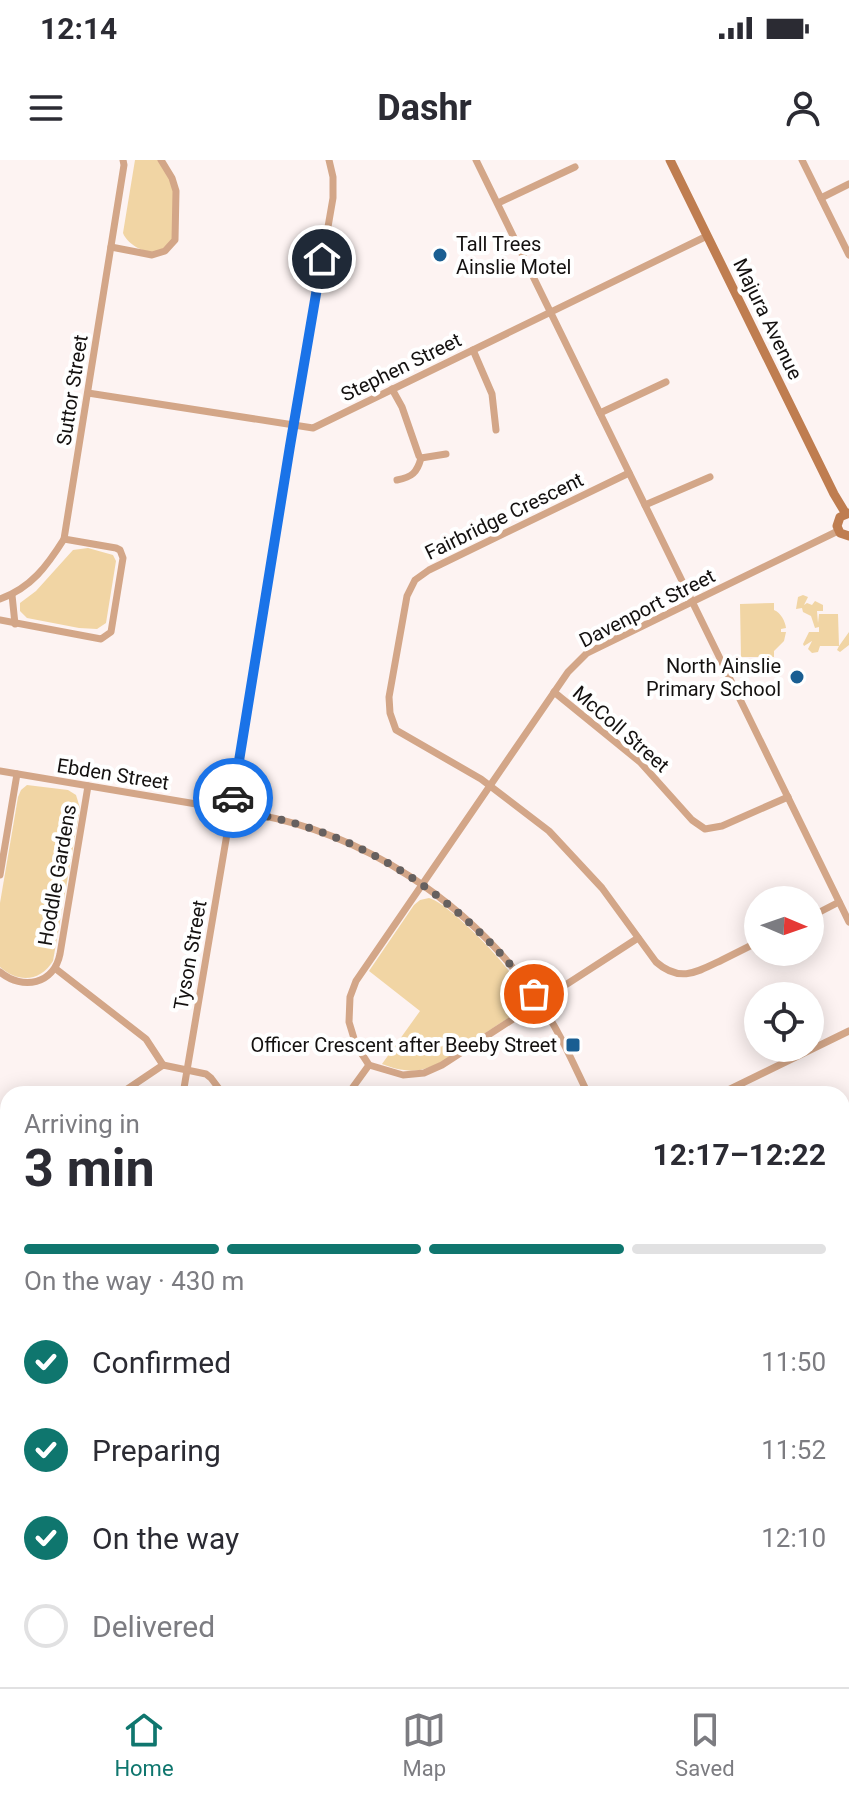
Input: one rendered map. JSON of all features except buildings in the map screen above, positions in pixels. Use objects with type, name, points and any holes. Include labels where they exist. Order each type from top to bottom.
[{"type":"main road","name":"Majura Avenue","points":[[670,160],[834,494],[843,519]]},
{"type":"main road","points":[[843,519],[843,535],[849,537]]},
{"type":"street","name":"Suttor Street","points":[[0,599],[31,583],[49,563],[64,539],[123,160]]},
{"type":"street","points":[[111,247],[152,255],[165,251],[175,240],[176,191],[161,160]]},
{"type":"street","points":[[233,799],[333,198],[329,160]]},
{"type":"street","points":[[476,160],[849,922]]},
{"type":"street","points":[[802,160],[849,255]]},
{"type":"street","points":[[498,203],[575,167]]},
{"type":"street","points":[[821,198],[849,184]]},
{"type":"street","name":"Stephen Street","points":[[88,393],[313,428],[707,236]]},
{"type":"street","points":[[473,350],[492,394],[496,430]]},
{"type":"street","points":[[600,413],[666,382]]},
{"type":"street","points":[[392,389],[421,458]]},
{"type":"street","points":[[421,458],[446,454]]},
{"type":"street","points":[[397,480],[414,474],[421,458]]},
{"type":"street","name":"Fairbridge Crescent","points":[[629,473],[429,570],[415,580],[407,596],[389,697],[390,713],[396,730],[490,785],[549,831],[602,888],[664,969],[696,973],[744,949]]},
{"type":"street","points":[[645,505],[710,477]]},
{"type":"street","name":"Davenport Street","points":[[369,1065],[356,1045],[349,1022],[350,997],[356,981],[568,672],[587,653],[692,601],[843,519]]},
{"type":"street","points":[[0,620],[101,639],[111,632],[123,558],[120,550],[64,539]]},
{"type":"street","points":[[12,595],[15,624]]},
{"type":"street","name":"McColl Street","points":[[554,692],[640,762],[692,820],[705,829],[722,826],[788,797]]},
{"type":"street","name":"Ebden Street","points":[[0,771],[220,808]]},
{"type":"street","points":[[0,875],[17,774]]},
{"type":"street","name":"Hoddle Gardens","points":[[0,972],[8,979],[27,982],[43,978],[56,969],[88,786]]},
{"type":"street","points":[[233,799],[241,806],[242,812],[239,819],[229,822],[221,817],[220,808],[224,801],[233,799]]},
{"type":"street","points":[[242,812],[302,825],[358,846],[424,881],[504,956],[539,1002],[584,1086]]},
{"type":"street","name":"Tyson Street","points":[[184,1086],[229,822]]},
{"type":"street","points":[[824,910],[839,902]]},
{"type":"street","points":[[354,1086],[369,1065],[403,1075],[424,1073],[442,1065],[638,938]]},
{"type":"street","name":"Hoddle Gardens","points":[[56,969],[146,1039],[163,1065]]},
{"type":"street","points":[[736,1086],[849,1031]]},
{"type":"street","points":[[132,1086],[163,1065],[206,1074],[217,1086]]},
{"type":"shaded area","points":[[135,160],[159,160],[171,178],[175,192],[174,240],[165,250],[152,252],[140,249],[123,233]]},
{"type":"shaded area","points":[[88,548],[113,555],[116,561],[106,623],[97,629],[79,628],[27,618],[20,611],[20,603],[36,591],[73,550]]},
{"type":"shaded area","points":[[798,597],[808,597],[804,605],[812,605],[815,601],[823,605],[823,611],[817,611],[818,623],[819,614],[838,614],[839,646],[820,646],[818,652],[812,653],[808,649],[812,641],[804,646],[809,632],[819,632],[819,627],[815,628],[811,616],[802,608],[796,609]]},
{"type":"shaded area","points":[[774,603],[774,610],[784,620],[786,628],[781,632],[786,632],[784,641],[774,651],[774,657],[741,657],[740,604]]},
{"type":"shaded area","points":[[849,632],[849,645],[840,652],[837,650]]},
{"type":"shaded area","points":[[27,785],[68,790],[76,795],[80,808],[53,961],[42,973],[21,978],[0,967],[0,903],[18,797]]},
{"type":"shaded area","points":[[429,898],[452,913],[500,960],[521,989],[524,999],[513,1015],[451,1056],[424,1069],[403,1070],[382,1064],[420,1011],[369,971],[414,905]]},
{"type":"way so far","points":[[233,798],[241,806],[242,812],[302,825],[358,846],[396,867],[479,930],[534,994]]},
{"type":"place","name":"Tall Trees Ainslie Motel","points":[[440,255]]},
{"type":"place","name":"North Ainslie Primary School","points":[[797,677]]},
{"type":"place","name":"Officer Crescent after Beeby Street","points":[[573,1045]]},
{"type":"route","points":[[233,798],[322,259]]}]
